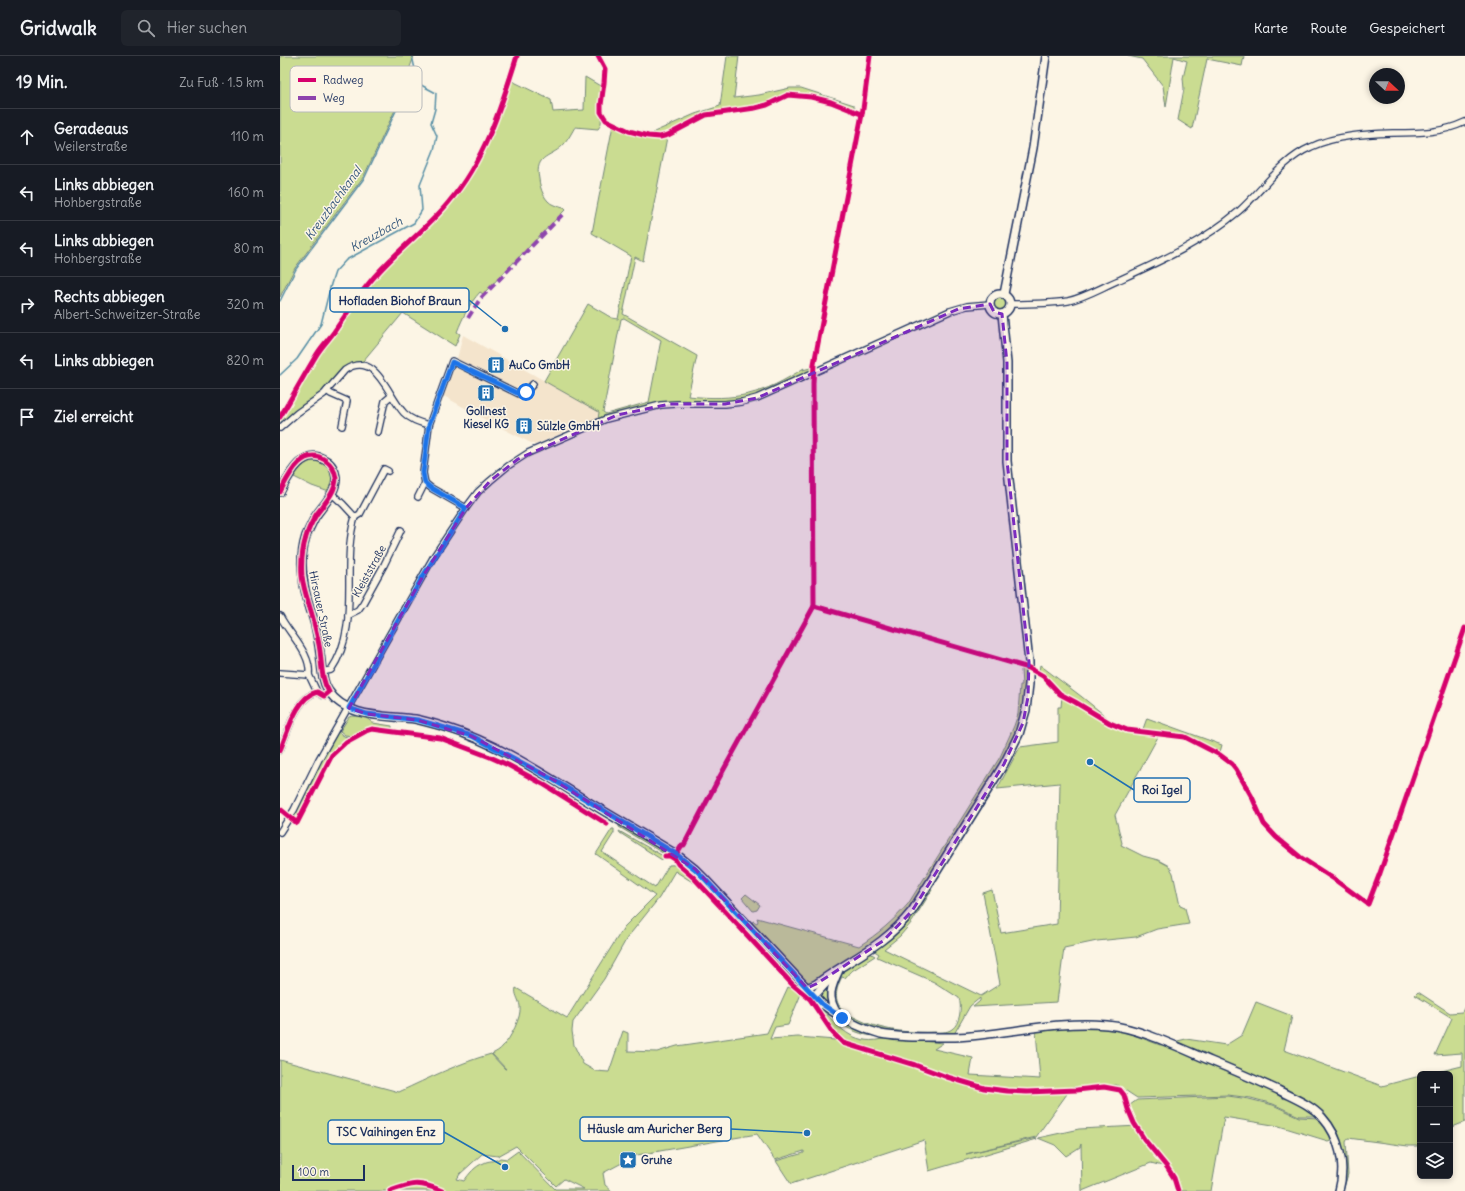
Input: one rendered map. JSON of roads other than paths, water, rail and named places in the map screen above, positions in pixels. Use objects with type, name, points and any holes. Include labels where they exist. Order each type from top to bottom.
[{"type":"main road","points":[[1004,294],[1034,140],[1046,56]]},
{"type":"main road","points":[[996,294],[1004,294],[1009,298],[1011,304],[1009,309],[1002,314],[994,312],[990,304],[991,298],[996,294]]},
{"type":"main road","points":[[807,988],[839,970],[883,941],[912,911],[1004,764],[1019,734],[1026,710],[1030,684],[1029,662],[1007,460],[1007,363],[1002,314]]},
{"type":"main road","name":"Hirsauer Straße","points":[[280,492],[295,466],[304,459],[314,456],[325,460],[334,470],[336,480],[332,493],[316,515],[309,528],[303,547],[302,562],[304,584],[320,650],[324,682],[329,692],[338,701],[349,708],[367,714],[418,720],[472,736],[552,779],[676,854],[695,869],[822,1004],[842,1018],[867,1029],[882,1034],[904,1037],[959,1037],[1068,1024],[1107,1025],[1124,1028],[1157,1039],[1248,1076],[1313,1109],[1330,1127],[1339,1148],[1342,1169],[1339,1191]]},
{"type":"main road","points":[[814,996],[839,970]]},
{"type":"main road","points":[[839,970],[832,986],[831,996],[835,1010],[842,1018]]},
{"type":"street","points":[[1011,304],[1053,302],[1076,298],[1177,253],[1225,222],[1292,158],[1317,144],[1340,138],[1364,135],[1438,131],[1452,128],[1465,122]]},
{"type":"street","points":[[280,832],[294,810],[319,759],[419,582],[466,508],[486,484],[518,459],[585,427],[617,415],[670,404],[725,404],[748,401],[777,390],[950,311],[967,306],[990,304]]},
{"type":"street","points":[[418,497],[425,483],[423,467],[429,425],[452,362],[519,394],[526,392],[533,384]]},
{"type":"street","points":[[280,428],[293,415],[327,391],[345,370],[354,366],[364,365],[377,372],[391,396],[405,414],[417,421],[429,425]]},
{"type":"street","points":[[327,391],[347,401],[342,426]]},
{"type":"street","points":[[378,432],[385,402],[391,396]]},
{"type":"street","points":[[322,672],[331,670],[339,659],[344,644],[348,615],[350,531],[355,517],[360,514],[384,469],[388,470]]},
{"type":"street","points":[[425,483],[466,508]]},
{"type":"street","points":[[332,493],[355,517]]},
{"type":"street","name":"Kleiststraße","points":[[348,615],[358,610],[363,604],[401,530]]},
{"type":"street","points":[[280,616],[307,658],[310,667],[309,674],[317,692],[324,696],[329,692]]},
{"type":"street","points":[[280,673],[309,674]]},
{"type":"street","points":[[280,750],[299,706],[306,698],[317,692]]},
{"type":"waterway","name":"Kreuzbach","points":[[412,56],[414,66]]},
{"type":"waterway","name":"Kreuzbach","points":[[280,375],[297,359],[321,324],[335,272],[346,260],[414,223],[422,210],[420,185],[434,150],[437,136],[431,123],[435,109],[436,93],[422,86]]},
{"type":"waterway","name":"Kreuzbachkanal","points":[[280,301],[296,269],[365,177],[395,112]]},
{"type":"place","name":"Hofladen Biohof Braun","points":[[505,329]]},
{"type":"place","name":"AuCo GmbH","points":[[496,365]]},
{"type":"place","name":"Gollnest Kiesel KG","points":[[486,393]]},
{"type":"place","name":"Sülzle GmbH","points":[[524,426]]},
{"type":"place","name":"Roi Igel","points":[[1090,762]]},
{"type":"place","name":"Häusle am Auricher Berg","points":[[807,1133]]},
{"type":"place","name":"Gruhe","points":[[628,1160]]},
{"type":"place","name":"TSC Vaihingen Enz","points":[[505,1167]]}]
